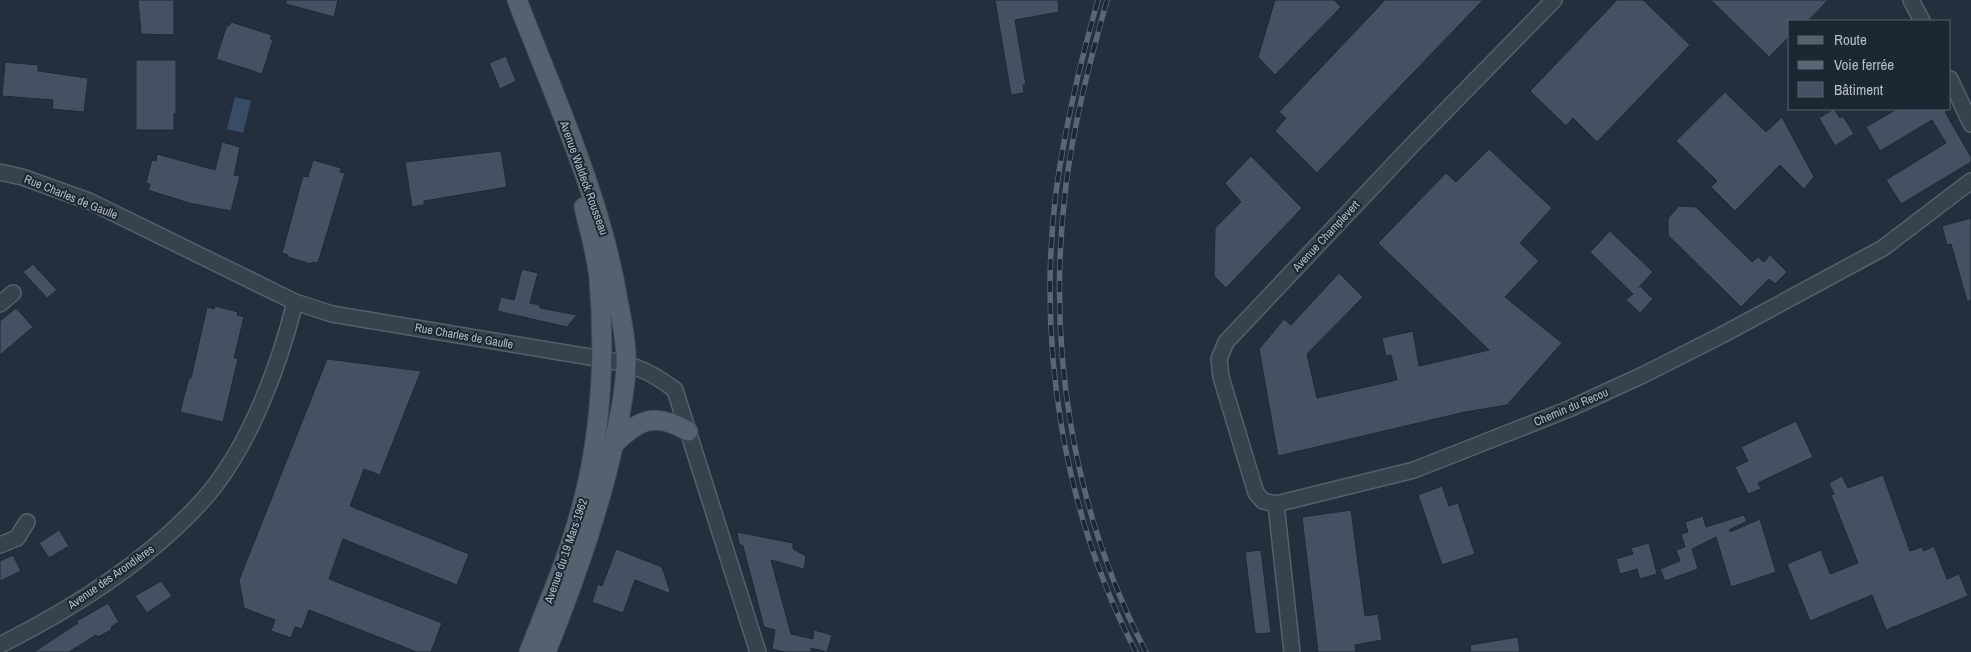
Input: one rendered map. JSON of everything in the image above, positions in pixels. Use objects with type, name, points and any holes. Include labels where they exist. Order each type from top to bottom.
[{"type":"main road","name":"Avenue Waldeck Rousseau","points":[[508,0],[545,86],[577,176],[599,277],[602,359]]},
{"type":"main road","name":"Avenue Waldeck Rousseau","points":[[517,0],[605,237],[622,320],[626,363]]},
{"type":"main road","name":"Avenue du 19 Mars 1962","points":[[529,652],[572,538],[584,498],[600,398],[602,359]]},
{"type":"main road","name":"Avenue du 19 Mars 1962","points":[[546,652],[587,544],[602,496],[622,402],[626,363]]},
{"type":"main road","points":[[613,445],[632,426],[645,422],[671,422],[688,431]]},
{"type":"street","name":"Avenue Champlevert","points":[[1276,504],[1263,501],[1256,493],[1221,377],[1219,359],[1226,342],[1409,148],[1554,0]]},
{"type":"street","points":[[1911,0],[1921,20]]},
{"type":"street","points":[[1951,81],[1971,124]]},
{"type":"street","name":"Rue Charles de Gaulle","points":[[0,172],[22,177],[89,202],[295,302],[332,314],[626,363],[651,372],[675,390],[758,652]]},
{"type":"street","name":"Chemin du Recou","points":[[1276,504],[1414,470],[1569,409],[1645,374],[1722,335],[1883,248],[1971,181]]},
{"type":"street","points":[[0,304],[13,293]]},
{"type":"street","name":"Avenue des Arondières","points":[[0,645],[39,626],[96,591],[151,550],[203,499],[238,449],[257,414],[290,325],[295,302]]},
{"type":"street","points":[[1276,504],[1292,652]]},
{"type":"street","points":[[0,546],[17,538],[27,522]]},
{"type":"water","points":[[235,97],[251,101],[243,133],[227,129]]},
{"type":"building","points":[[138,0],[174,0],[174,35],[141,34]]},
{"type":"building","points":[[286,0],[338,0],[334,17],[286,4]]},
{"type":"building","points":[[995,0],[1058,0],[1059,12],[1015,20],[1026,85],[1023,85],[1024,93],[1011,95]]},
{"type":"building","points":[[1275,0],[1334,0],[1341,7],[1275,75],[1258,57]]},
{"type":"building","points":[[1385,0],[1483,0],[1317,173],[1275,131],[1286,118],[1279,112]]},
{"type":"building","points":[[1617,0],[1643,0],[1690,45],[1597,142],[1573,118],[1566,126],[1530,91]]},
{"type":"building","points":[[1711,0],[1828,0],[1809,20],[1788,20],[1788,38],[1769,57]]},
{"type":"building","points":[[231,22],[272,35],[270,39],[273,40],[262,74],[216,59],[227,25],[229,26]]},
{"type":"building","points":[[506,56],[516,81],[500,89],[489,63]]},
{"type":"building","points":[[136,60],[176,60],[176,114],[174,114],[174,130],[136,130]]},
{"type":"building","points":[[5,62],[38,65],[38,71],[88,78],[84,112],[52,109],[53,100],[2,96]]},
{"type":"building","points":[[1725,92],[1766,132],[1782,117],[1814,177],[1804,189],[1780,165],[1735,211],[1711,187],[1717,181],[1676,141]]},
{"type":"building","points":[[1835,110],[1840,118],[1843,116],[1854,134],[1835,146],[1819,118]]},
{"type":"building","points":[[1895,110],[1948,110],[1945,112],[1971,157],[1971,162],[1901,204],[1886,180],[1946,143],[1932,120],[1880,151],[1866,127]]},
{"type":"building","points":[[222,142],[240,147],[234,175],[240,176],[231,211],[189,203],[148,190],[150,184],[146,183],[152,160],[156,161],[157,154],[215,170]]},
{"type":"building","points":[[1489,149],[1552,208],[1520,243],[1539,261],[1505,297],[1562,343],[1507,405],[1465,412],[1278,456],[1259,349],[1284,319],[1291,325],[1339,273],[1363,297],[1307,354],[1317,398],[1397,380],[1391,355],[1386,356],[1382,338],[1413,331],[1419,366],[1489,350],[1378,243],[1446,173],[1456,182]]},
{"type":"building","points":[[501,151],[507,187],[424,201],[424,205],[412,207],[405,162]]},
{"type":"building","points":[[1251,156],[1302,208],[1226,288],[1214,276],[1215,228],[1241,202],[1225,183]]},
{"type":"building","points":[[313,160],[341,168],[340,172],[345,173],[318,263],[312,262],[311,264],[288,257],[288,255],[282,253],[303,176],[308,177]]},
{"type":"building","points":[[1679,206],[1696,207],[1752,262],[1758,257],[1764,262],[1770,255],[1787,272],[1775,284],[1769,279],[1741,307],[1668,235],[1668,218]]},
{"type":"building","points":[[1971,218],[1971,301],[1967,301],[1951,244],[1947,245],[1942,226]]},
{"type":"building","points":[[1610,231],[1653,272],[1638,288],[1640,286],[1653,299],[1640,313],[1626,300],[1633,294],[1590,252]]},
{"type":"building","points":[[33,264],[57,290],[47,298],[23,272]]},
{"type":"building","points":[[522,269],[538,273],[530,303],[540,305],[540,308],[577,315],[567,327],[497,311],[501,297],[514,300]]},
{"type":"building","points":[[215,306],[238,312],[237,315],[244,317],[234,358],[238,359],[223,422],[180,412],[189,378],[191,378],[207,307],[214,309]]},
{"type":"building","points":[[16,308],[33,327],[0,355],[0,321]]},
{"type":"building","points":[[327,359],[421,371],[380,475],[364,469],[350,506],[469,554],[457,585],[343,539],[329,579],[442,623],[431,652],[417,652],[309,610],[302,629],[295,627],[291,638],[271,631],[275,620],[244,608],[239,580]]},
{"type":"building","points":[[1796,421],[1813,457],[1758,483],[1761,489],[1748,494],[1735,467],[1748,461],[1741,447]]},
{"type":"building","points":[[1883,475],[1910,551],[1922,547],[1924,551],[1934,546],[1947,579],[1959,574],[1968,596],[1886,630],[1872,595],[1810,621],[1787,564],[1821,550],[1830,574],[1858,563],[1831,495],[1834,494],[1829,483],[1842,476],[1848,488]]},
{"type":"building","points":[[1442,486],[1449,506],[1458,503],[1475,554],[1442,565],[1418,495]]},
{"type":"building","points":[[1351,510],[1365,616],[1378,614],[1382,640],[1355,645],[1356,652],[1318,652],[1302,517]]},
{"type":"building","points":[[1744,515],[1747,521],[1729,530],[1730,532],[1760,519],[1776,572],[1731,587],[1716,537],[1692,549],[1698,569],[1665,581],[1660,569],[1680,561],[1676,550],[1685,547],[1681,534],[1688,532],[1685,522],[1703,516],[1706,527]]},
{"type":"building","points":[[59,530],[69,546],[49,558],[39,543]]},
{"type":"building","points":[[737,532],[793,543],[793,549],[806,556],[804,569],[771,560],[791,634],[813,639],[814,630],[832,635],[827,652],[811,648],[811,652],[785,652],[772,649],[775,630],[764,627],[743,546],[739,544]]},
{"type":"building","points":[[1649,543],[1657,574],[1640,579],[1637,569],[1620,574],[1616,559],[1633,554],[1631,548]]},
{"type":"building","points":[[616,549],[662,567],[671,594],[635,580],[623,613],[592,602],[598,584],[602,586]]},
{"type":"building","points":[[1261,550],[1271,633],[1255,634],[1245,552]]},
{"type":"building","points":[[13,555],[21,571],[0,581],[0,561]]},
{"type":"building","points":[[161,581],[172,596],[147,613],[135,596]]},
{"type":"building","points":[[108,603],[119,622],[112,626],[111,630],[98,637],[96,635],[69,652],[34,652],[78,623],[77,621]]},
{"type":"building","points":[[1518,637],[1520,652],[1471,652],[1470,645]]},
{"type":"railway","points":[[1098,0],[1074,95],[1056,192],[1051,251],[1050,310],[1054,369],[1062,428],[1074,487],[1090,544],[1111,599],[1136,652]]},
{"type":"railway","points":[[1107,0],[1083,92],[1073,138],[1066,185],[1061,245],[1060,305],[1063,365],[1071,424],[1083,483],[1099,541],[1120,597],[1146,652]]}]
